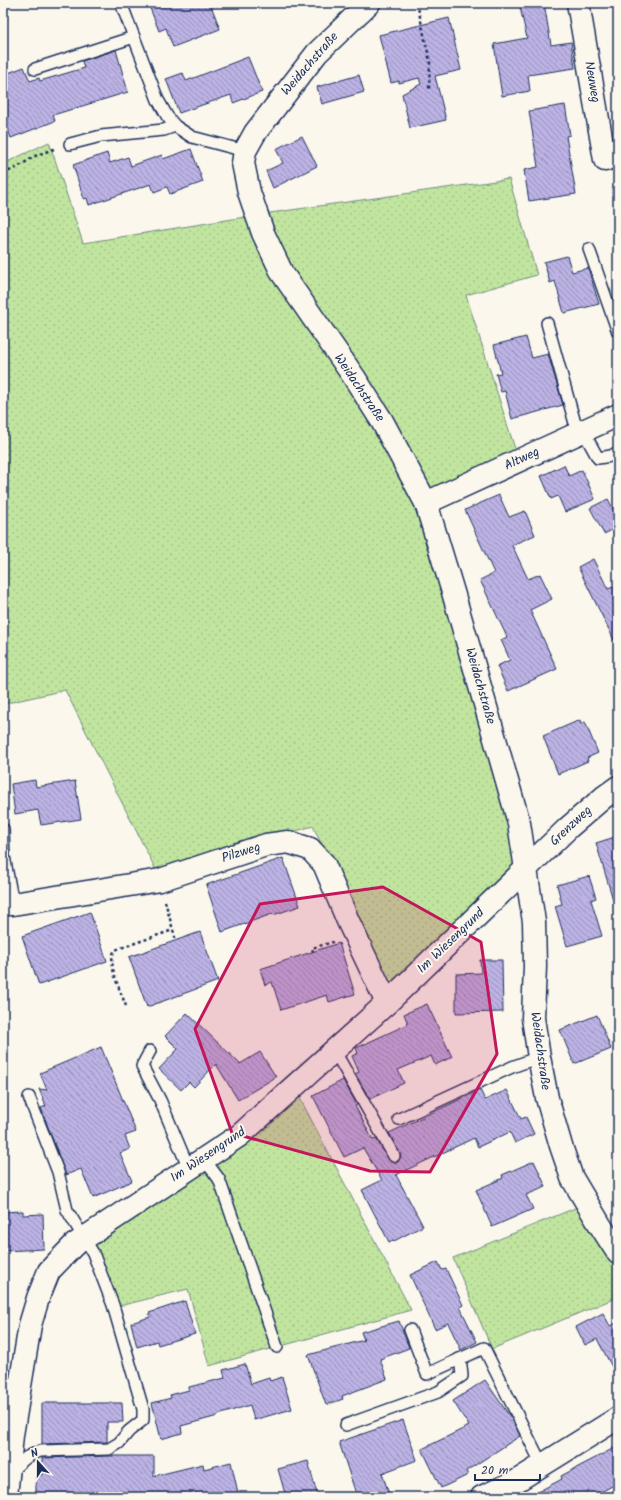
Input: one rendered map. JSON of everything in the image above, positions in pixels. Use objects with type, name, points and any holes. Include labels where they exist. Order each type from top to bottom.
[{"type":"street","name":"Weidachstraße","points":[[368,3],[317,53],[255,133],[246,151],[243,163],[249,192],[263,232],[282,273],[354,377],[378,415],[426,503],[456,599],[519,823],[534,922],[535,966],[533,1018],[538,1057],[547,1098],[560,1146],[572,1178],[618,1253]]},
{"type":"street","name":"Neuweg","points":[[578,3],[605,160]]},
{"type":"street","name":"Altweg","points":[[426,503],[618,415]]},
{"type":"street","name":"Grenzweg","points":[[526,868],[568,828],[618,787]]},
{"type":"street","name":"Pilzweg","points":[[8,904],[160,880],[266,845],[288,842],[310,849],[324,864],[348,920],[387,1003]]},
{"type":"street","name":"Im Wiesengrund","points":[[6,1497],[8,1469],[30,1325],[38,1298],[49,1271],[74,1245],[240,1135],[387,1003],[526,868]]},
{"type":"street","points":[[482,1497],[518,1489],[542,1465],[618,1418]]},
{"type":"lane","points":[[121,3],[158,100],[167,116],[176,126],[192,137],[246,151]]},
{"type":"lane","points":[[35,69],[134,37]]},
{"type":"lane","points":[[70,144],[101,136],[164,130],[176,126]]},
{"type":"lane","points":[[589,249],[618,332]]},
{"type":"lane","points":[[548,323],[580,432],[598,458],[611,456],[618,452]]},
{"type":"lane","points":[[3,829],[8,904]]},
{"type":"lane","points":[[334,1050],[394,1156]]},
{"type":"lane","points":[[150,1051],[142,1066],[160,1100],[197,1164],[219,1178],[277,1347]]},
{"type":"lane","points":[[399,1119],[512,1067],[538,1057]]},
{"type":"lane","points":[[8,1469],[14,1468],[27,1457],[40,1452],[109,1449],[119,1443],[143,1420],[143,1409],[113,1305],[93,1253],[67,1210],[58,1172],[29,1097]]},
{"type":"lane","points":[[410,1330],[427,1374],[484,1348],[542,1465]]},
{"type":"lane","points":[[346,1425],[438,1392],[462,1376],[459,1359]]},
{"type":"path","points":[[417,3],[430,62],[429,89]]},
{"type":"path","points":[[3,174],[37,155],[70,144]]},
{"type":"path","points":[[160,880],[176,941]]},
{"type":"path","points":[[126,1006],[112,964],[112,954],[115,950],[173,930]]},
{"type":"highlighted area","points":[[383,887],[481,942],[497,1054],[430,1172],[370,1171],[232,1133],[195,1029],[260,904]]},
{"type":"green space","points":[[49,142],[83,243],[270,213],[509,179],[537,275],[466,295],[516,452],[420,503],[524,866],[390,993],[313,826],[157,872],[65,690],[3,704],[3,164]]},
{"type":"green space","points":[[294,1087],[411,1310],[209,1366],[188,1289],[115,1307],[86,1239]]},
{"type":"green space","points":[[585,1204],[618,1256],[618,1297],[492,1349],[453,1258]]},
{"type":"building","points":[[148,3],[210,3],[220,29],[173,47],[166,28],[159,31]]},
{"type":"building","points":[[519,3],[544,3],[551,45],[571,42],[575,68],[528,75],[530,91],[502,96],[494,44],[527,38]]},
{"type":"building","points":[[449,18],[461,70],[435,76],[446,120],[410,128],[402,94],[421,84],[419,78],[399,83],[399,81],[391,83],[379,35]]},
{"type":"building","points":[[116,50],[128,92],[53,115],[55,121],[11,138],[3,116],[3,75],[24,67],[30,81],[39,78],[40,81],[84,68],[82,61]]},
{"type":"building","points":[[248,57],[262,92],[233,103],[231,95],[179,113],[166,79],[183,73],[186,81]]},
{"type":"building","points":[[359,75],[364,92],[322,104],[317,87]]},
{"type":"building","points":[[565,105],[570,135],[566,136],[576,194],[529,201],[524,170],[538,167],[529,111]]},
{"type":"building","points":[[302,136],[317,166],[273,188],[266,171],[283,163],[276,149]]},
{"type":"building","points":[[191,149],[203,182],[170,194],[167,187],[154,192],[151,184],[89,205],[87,198],[84,199],[73,165],[107,153],[110,163],[128,157],[131,166],[162,155],[163,159]]},
{"type":"building","points":[[567,256],[572,272],[588,268],[599,304],[564,313],[555,281],[550,283],[544,262]]},
{"type":"building","points":[[526,337],[532,358],[548,354],[563,405],[512,419],[505,391],[501,392],[496,374],[501,373],[494,345]]},
{"type":"building","points":[[564,465],[569,476],[582,470],[595,499],[565,512],[558,496],[551,499],[541,476]]},
{"type":"building","points":[[499,495],[509,517],[525,511],[535,535],[512,545],[528,579],[540,574],[552,599],[530,610],[557,669],[508,691],[497,666],[510,660],[501,640],[507,637],[480,580],[494,573],[465,510]]},
{"type":"building","points":[[608,499],[618,518],[618,527],[604,534],[590,508]]},
{"type":"building","points":[[593,559],[608,589],[618,585],[618,648],[578,567]]},
{"type":"building","points":[[580,720],[581,724],[585,722],[598,753],[587,758],[588,761],[558,774],[543,736]]},
{"type":"building","points":[[35,780],[36,787],[75,781],[81,819],[41,825],[38,810],[15,814],[11,784]]},
{"type":"building","points":[[618,836],[618,903],[614,903],[596,843]]},
{"type":"building","points":[[283,858],[300,906],[273,915],[272,914],[222,932],[206,885]]},
{"type":"building","points":[[589,876],[596,898],[591,900],[602,936],[567,946],[555,906],[562,904],[557,885]]},
{"type":"building","points":[[90,912],[107,961],[39,985],[22,936]]},
{"type":"building","points":[[200,932],[218,981],[147,1007],[129,957]]},
{"type":"building","points":[[339,943],[355,994],[329,1002],[327,995],[281,1010],[272,982],[265,985],[260,969]]},
{"type":"building","points":[[480,960],[502,960],[503,1012],[456,1013],[456,974],[481,973]]},
{"type":"building","points":[[427,1004],[452,1057],[435,1065],[431,1056],[398,1070],[404,1083],[370,1099],[355,1074],[359,1072],[352,1056],[358,1053],[356,1048],[408,1024],[404,1014]]},
{"type":"building","points":[[187,1013],[240,1064],[260,1052],[276,1077],[238,1100],[216,1064],[194,1087],[189,1082],[181,1090],[159,1069],[178,1049],[165,1036]]},
{"type":"building","points":[[597,1015],[611,1049],[574,1064],[560,1030]]},
{"type":"building","points":[[101,1047],[136,1132],[125,1136],[130,1149],[120,1153],[132,1181],[93,1198],[81,1169],[66,1175],[41,1108],[46,1106],[39,1089],[47,1090],[40,1073]]},
{"type":"building","points":[[343,1080],[357,1105],[355,1106],[373,1140],[376,1139],[391,1162],[398,1162],[401,1156],[389,1133],[480,1090],[485,1100],[507,1090],[521,1119],[526,1117],[534,1134],[515,1143],[510,1132],[478,1147],[474,1138],[396,1175],[423,1226],[394,1241],[389,1242],[362,1190],[382,1180],[363,1148],[344,1157],[313,1096]]},
{"type":"building","points":[[534,1161],[546,1187],[526,1195],[533,1209],[492,1227],[476,1190],[503,1178],[502,1175]]},
{"type":"building","points":[[23,1211],[23,1215],[43,1214],[44,1249],[3,1251],[3,1212]]},
{"type":"building","points":[[438,1262],[442,1270],[446,1269],[463,1305],[460,1307],[477,1342],[461,1350],[448,1323],[435,1329],[410,1275]]},
{"type":"building","points":[[185,1301],[195,1334],[158,1345],[157,1341],[137,1347],[131,1323],[150,1317],[149,1313]]},
{"type":"building","points":[[603,1313],[610,1326],[618,1322],[618,1378],[597,1339],[585,1345],[576,1327]]},
{"type":"building","points":[[399,1321],[409,1348],[380,1359],[387,1379],[342,1396],[343,1399],[326,1405],[308,1355],[364,1340],[361,1332]]},
{"type":"building","points":[[245,1364],[251,1384],[269,1378],[270,1381],[282,1377],[292,1409],[254,1420],[250,1405],[218,1416],[181,1426],[182,1433],[161,1439],[152,1403],[171,1398],[170,1395],[189,1390],[189,1387],[225,1378],[223,1370]]},
{"type":"building","points":[[485,1380],[513,1421],[520,1436],[466,1471],[468,1475],[441,1488],[422,1449],[469,1426],[453,1401]]},
{"type":"building","points":[[42,1403],[122,1403],[123,1422],[107,1422],[107,1442],[42,1444]]},
{"type":"building","points":[[403,1420],[417,1460],[382,1473],[390,1497],[357,1497],[339,1442]]},
{"type":"building","points":[[618,1446],[618,1483],[591,1497],[528,1497],[562,1479],[561,1476]]},
{"type":"building","points":[[154,1456],[154,1476],[203,1464],[204,1469],[231,1462],[239,1497],[36,1497],[36,1475],[42,1475],[42,1458]]},
{"type":"building","points":[[308,1461],[318,1497],[286,1497],[278,1469]]}]
